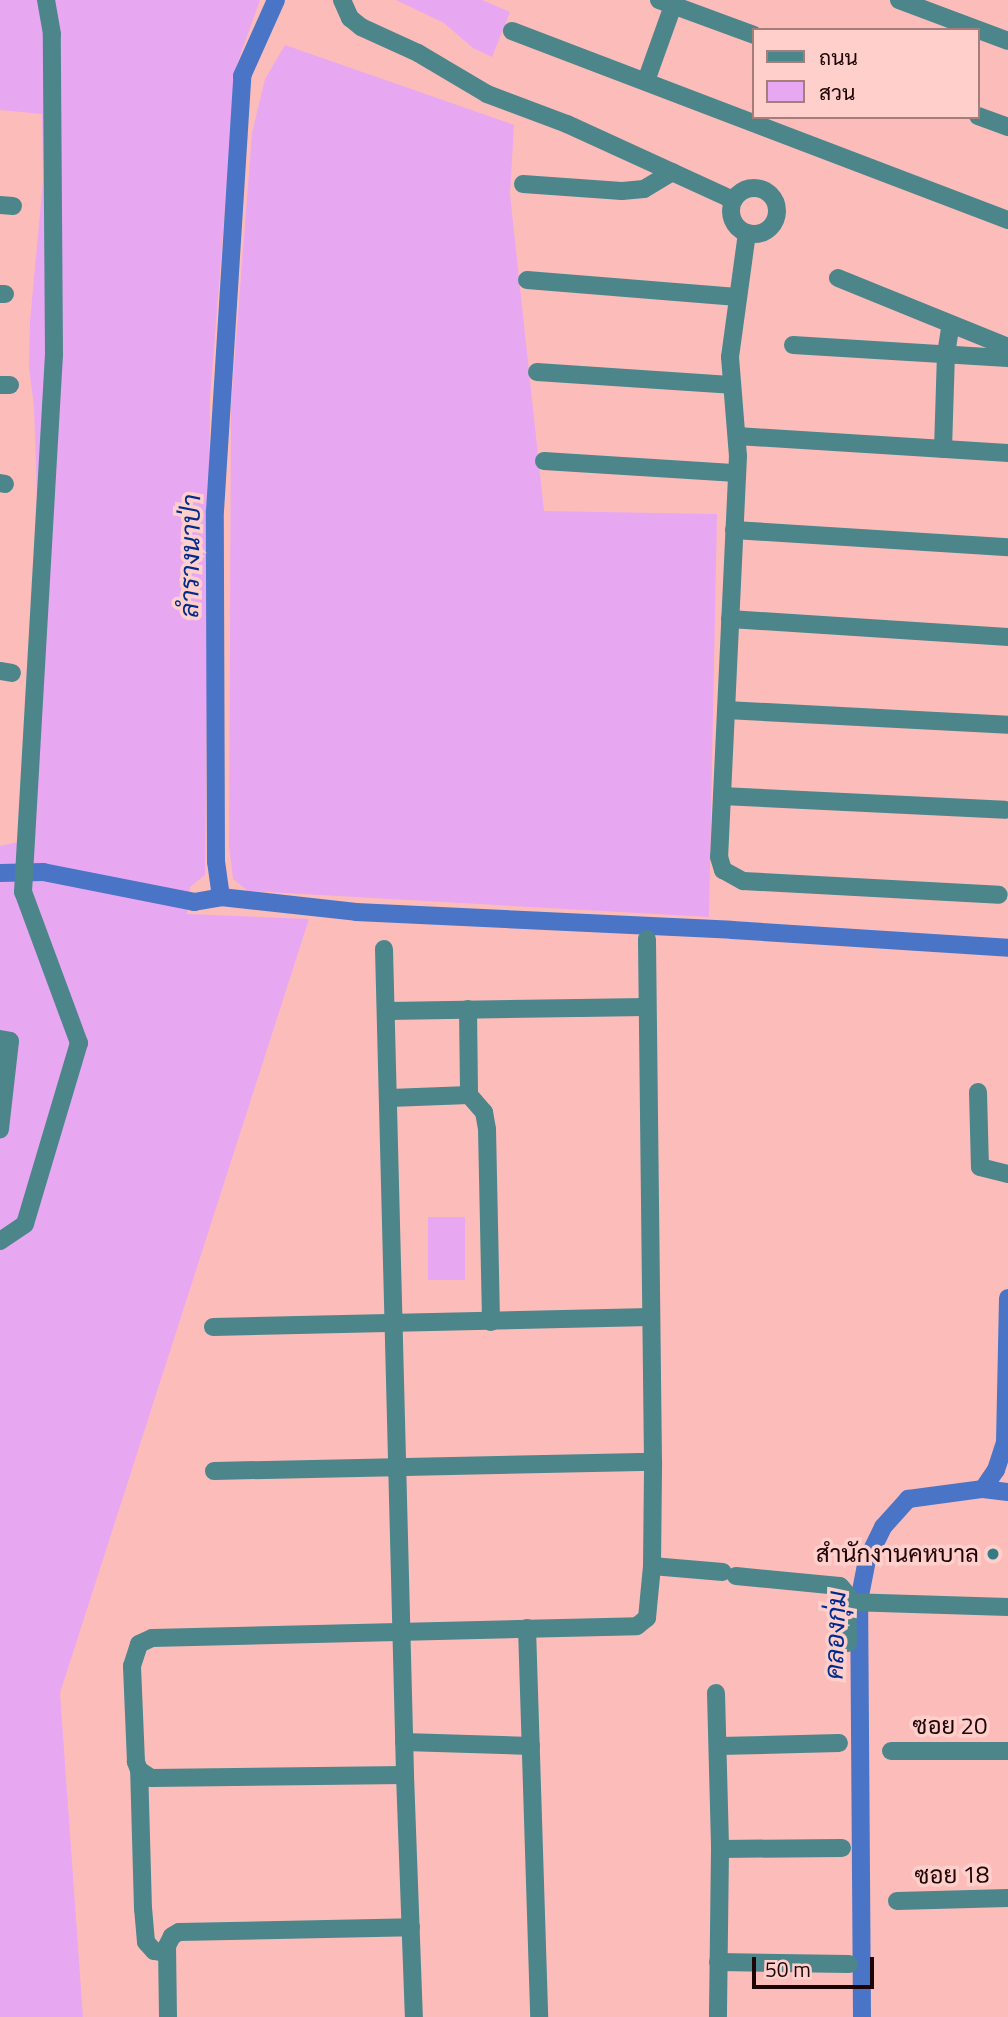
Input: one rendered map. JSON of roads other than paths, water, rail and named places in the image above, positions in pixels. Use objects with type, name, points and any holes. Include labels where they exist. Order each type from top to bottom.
[{"type":"street","points":[[0,1241],[25,1224],[79,1043],[23,892],[54,355],[52,34],[46,0]]},
{"type":"street","points":[[342,0],[350,18],[375,36],[418,53],[487,94],[567,124],[733,200]]},
{"type":"street","points":[[899,0],[973,28]]},
{"type":"street","points":[[646,81],[669,2],[752,34]]},
{"type":"street","points":[[980,30],[1008,41]]},
{"type":"street","points":[[512,32],[1008,220]]},
{"type":"street","points":[[980,117],[1008,127]]},
{"type":"street","points":[[523,184],[622,191],[644,189],[672,172]]},
{"type":"street","points":[[756,188],[770,195],[775,201],[773,223],[762,233],[747,233],[731,218],[733,200],[741,191],[756,188]]},
{"type":"street","points":[[747,233],[730,357],[737,436],[737,473],[719,857],[723,870],[732,878],[743,881],[999,895]]},
{"type":"street","points":[[838,278],[1008,347]]},
{"type":"street","points":[[527,280],[737,297]]},
{"type":"street","points":[[943,449],[946,354],[951,324]]},
{"type":"street","points":[[793,345],[1008,358]]},
{"type":"street","points":[[537,372],[731,385]]},
{"type":"street","points":[[737,436],[1008,453]]},
{"type":"street","points":[[544,461],[737,473]]},
{"type":"street","points":[[734,530],[1008,547]]},
{"type":"street","points":[[730,619],[1008,637]]},
{"type":"street","points":[[726,710],[1008,726]]},
{"type":"street","points":[[722,796],[1005,810]]},
{"type":"street","points":[[167,1953],[154,1951],[146,1942],[132,1666],[139,1644],[152,1638],[637,1626],[647,1618],[652,1566],[653,1462],[647,939]]},
{"type":"street","points":[[384,948],[388,1011],[404,1742],[414,2017]]},
{"type":"street","points":[[388,1011],[646,1007]]},
{"type":"street","points":[[468,1009],[469,1095],[484,1112],[487,1129],[491,1322]]},
{"type":"street","points":[[0,1039],[10,1041],[0,1129]]},
{"type":"street","points":[[978,1092],[980,1167],[1006,1174]]},
{"type":"street","points":[[390,1098],[469,1095]]},
{"type":"street","points":[[213,1327],[394,1325],[650,1317]]},
{"type":"street","points":[[214,1471],[653,1462]]},
{"type":"street","points":[[652,1566],[840,1586],[855,1602],[1008,1607]]},
{"type":"street","points":[[848,1643],[855,1602]]},
{"type":"street","points":[[527,1628],[539,2017]]},
{"type":"street","points":[[716,1693],[720,1849],[718,2017]]},
{"type":"street","points":[[404,1742],[531,1746]]},
{"type":"street","points":[[719,1746],[839,1742]]},
{"type":"street","name":"ซอย 20","points":[[891,1751],[1008,1751]]},
{"type":"street","points":[[139,1769],[151,1778],[405,1775]]},
{"type":"street","points":[[720,1849],[842,1848]]},
{"type":"street","name":"ซอย 18","points":[[897,1901],[1008,1898]]},
{"type":"street","points":[[168,2017],[168,1942],[179,1932],[411,1927]]},
{"type":"street","points":[[718,1962],[849,1964]]},
{"type":"waterway","name":"ลำรางนาป่า","points":[[0,873],[43,872],[194,902],[221,897],[216,862],[215,511],[242,76],[276,0]]},
{"type":"waterway","points":[[221,897],[356,912],[732,930],[1008,948]]},
{"type":"waterway","name":"คลองกุ่ม","points":[[862,2017],[859,1601],[867,1560],[883,1527],[908,1499],[983,1489],[996,1470],[1005,1442],[1008,1298]]},
{"type":"waterway","points":[[983,1489],[1008,1492]]},
{"type":"place","name":"สำนักงานคหบาล","points":[[993,1554]]}]
